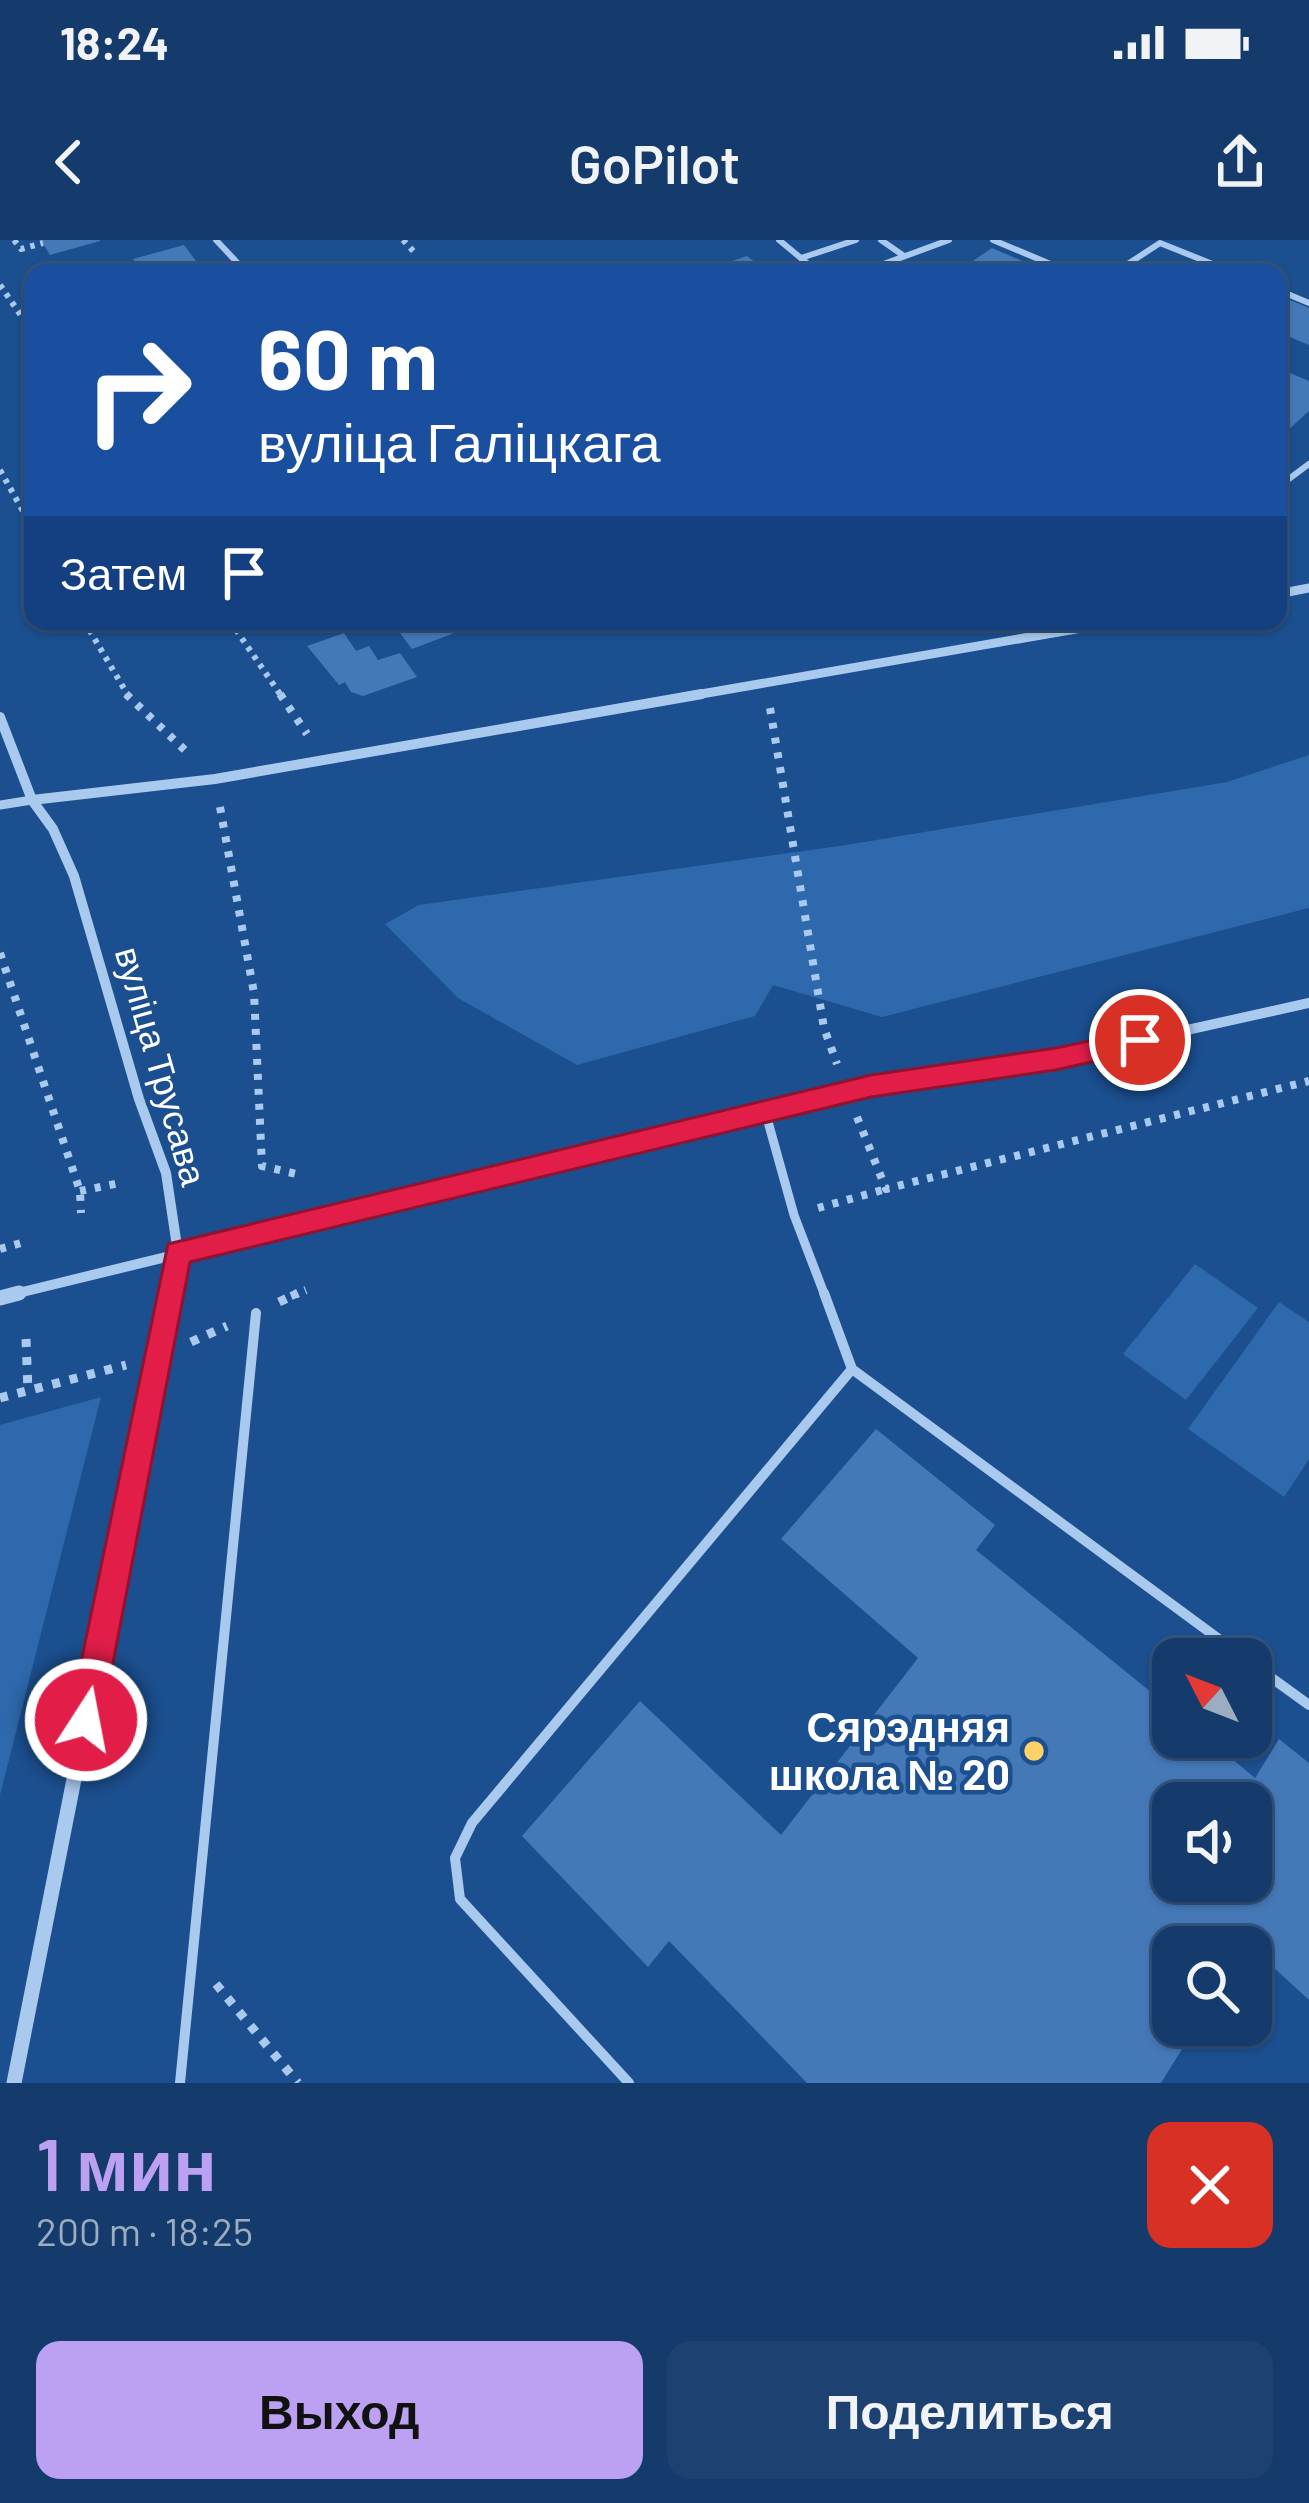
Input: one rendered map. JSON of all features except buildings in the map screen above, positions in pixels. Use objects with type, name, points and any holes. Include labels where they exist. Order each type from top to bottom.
[{"type":"street","points":[[32,800],[215,779],[1070,630]]},
{"type":"street","name":"вуліца Трусава","points":[[0,717],[32,800],[53,829],[74,876],[139,1099],[166,1173],[178,1252],[14,2083]]},
{"type":"street","points":[[0,1298],[848,1091],[1056,1059],[1309,1003]]},
{"type":"lane","points":[[216,240],[239,264]]},
{"type":"lane","points":[[779,240],[808,264]]},
{"type":"lane","points":[[801,258],[856,240]]},
{"type":"lane","points":[[881,240],[904,256]]},
{"type":"lane","points":[[883,264],[949,240]]},
{"type":"lane","points":[[993,240],[1050,264]]},
{"type":"lane","points":[[1128,264],[1160,243],[1212,264]]},
{"type":"lane","points":[[0,805],[32,800]]},
{"type":"lane","points":[[765,1111],[794,1215],[852,1369],[1217,1638]]},
{"type":"lane","points":[[180,2083],[256,1313]]},
{"type":"lane","points":[[629,2083],[460,1899],[454,1858],[472,1823],[852,1369]]},
{"type":"lane","points":[[1272,1679],[1309,1706]]},
{"type":"path","points":[[14,240],[21,249],[43,243]]},
{"type":"path","points":[[403,240],[417,255]]},
{"type":"path","points":[[0,285],[24,320]]},
{"type":"path","points":[[0,470],[24,513]]},
{"type":"path","points":[[89,630],[125,693],[215,779],[254,993],[262,1166],[301,1175]]},
{"type":"path","points":[[236,630],[325,760]]},
{"type":"path","points":[[766,683],[824,1028],[886,1189]]},
{"type":"path","points":[[0,953],[80,1191],[82,1213]]},
{"type":"path","points":[[794,1215],[1309,1081]]},
{"type":"path","points":[[80,1191],[120,1183]]},
{"type":"path","points":[[0,1250],[21,1243]]},
{"type":"path","points":[[26,1339],[28,1391]]},
{"type":"path","points":[[192,1955],[298,2083]]},
{"type":"shaded area","points":[[1309,755],[1309,908],[882,1017],[773,985],[755,1016],[577,1065],[458,998],[385,924],[419,905],[846,845],[1227,782]]},
{"type":"shaded area","points":[[1195,1264],[1258,1308],[1186,1400],[1123,1354]]},
{"type":"shaded area","points":[[1279,1302],[1309,1322],[1309,1459],[1284,1497],[1188,1429]]},
{"type":"shaded area","points":[[101,1397],[0,1795],[0,1425]]},
{"type":"place","name":"Сярэдняя школа № 20","points":[[1034,1751]]},
{"type":"route","points":[[86,1720],[178,1252],[871,1086],[1056,1059],[1140,1040]]}]
